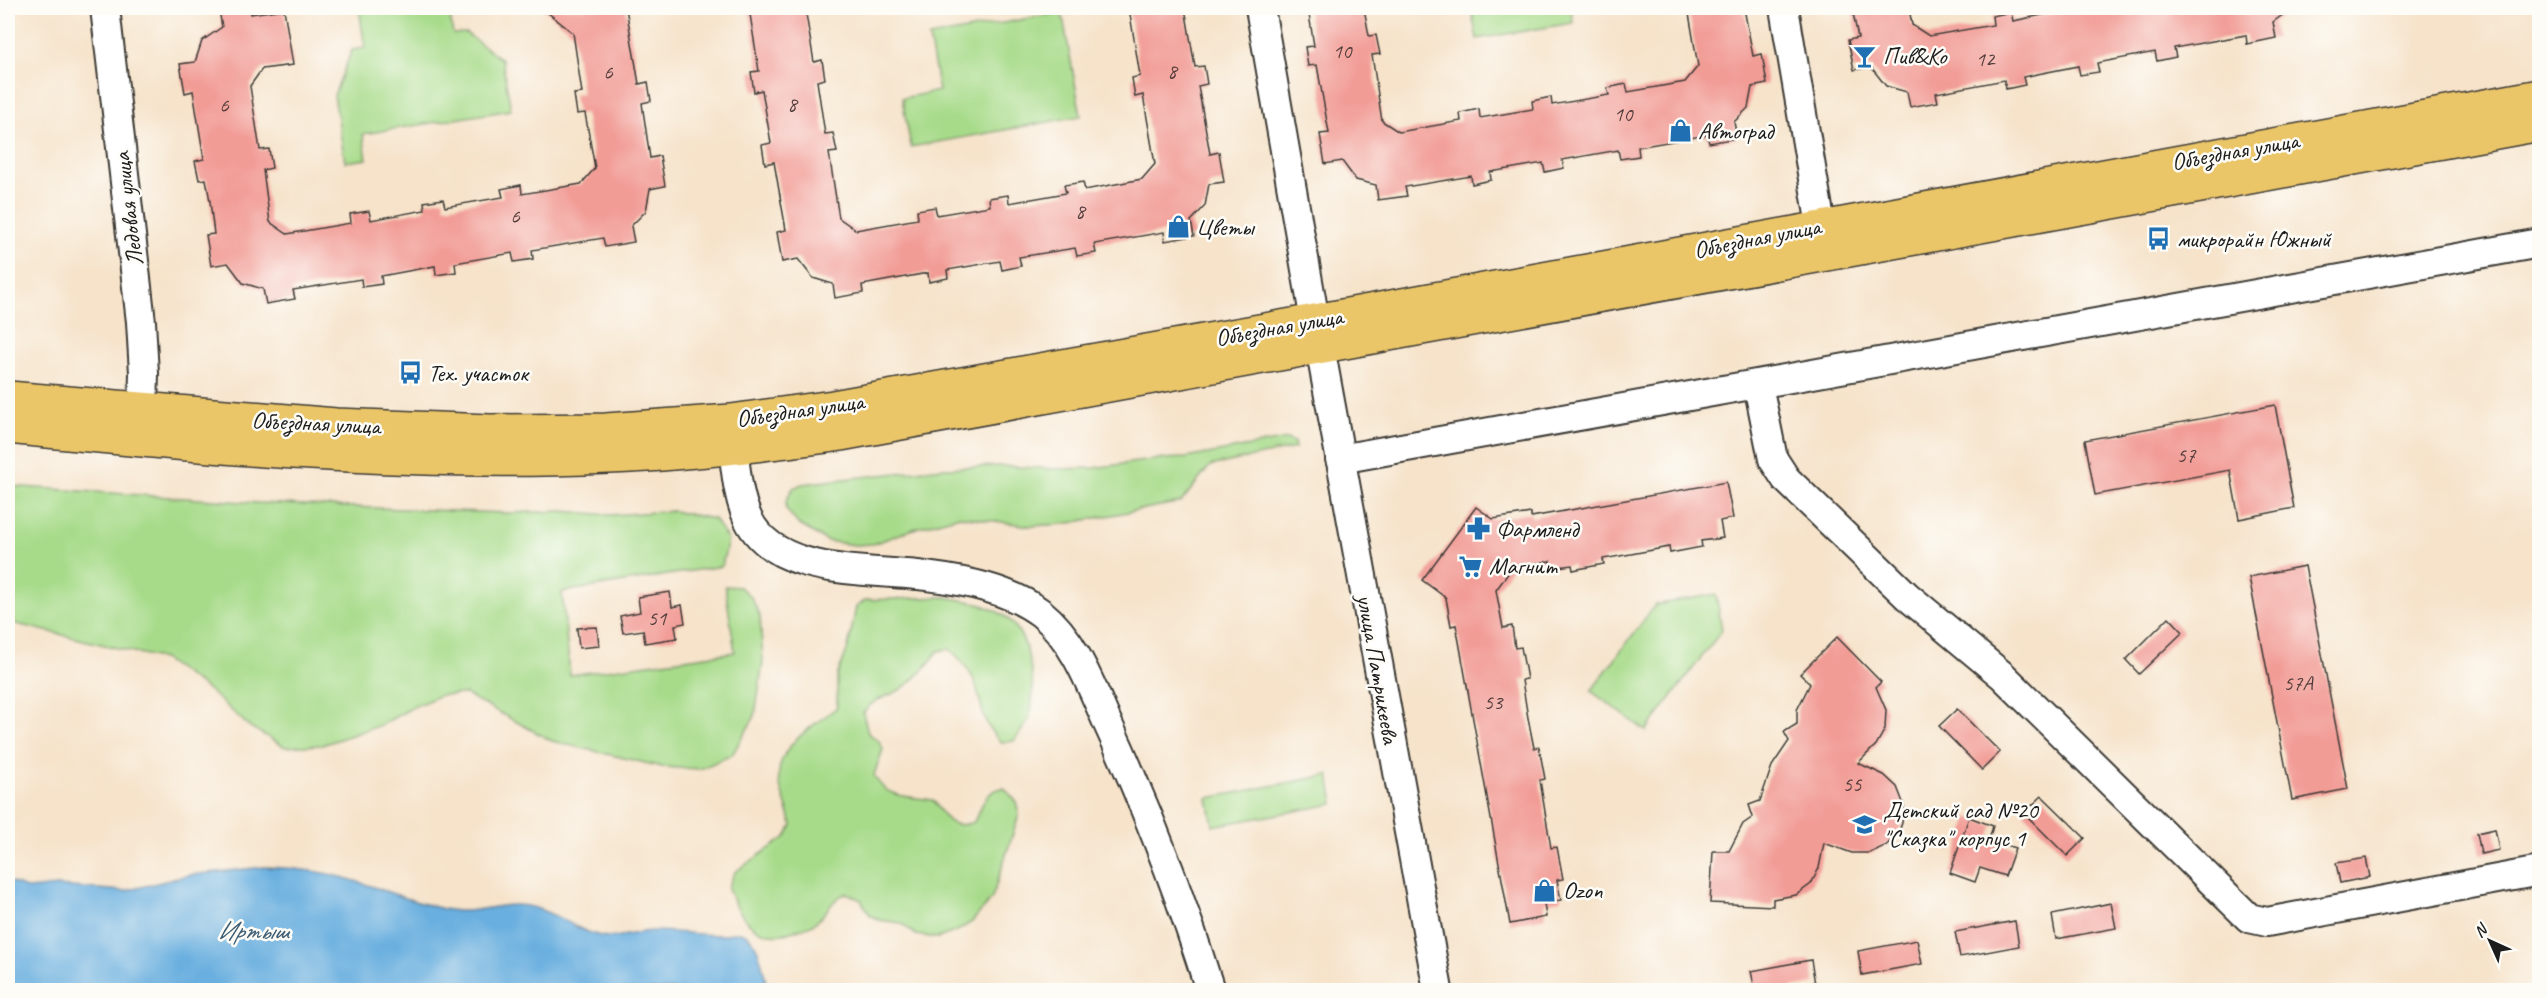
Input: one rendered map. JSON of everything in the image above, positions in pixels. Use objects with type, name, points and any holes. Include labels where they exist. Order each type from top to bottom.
[{"type":"main road","name":"Объездная улица","points":[[8,398],[142,425],[338,454],[490,458],[609,457],[732,434],[835,435],[1317,334],[1824,240],[2540,96]]},
{"type":"main road","name":"Объездная улица","points":[[1824,240],[2540,124]]},
{"type":"main road","name":"Объездная улица","points":[[8,427],[142,425]]},
{"type":"street","name":"Ледовая улица","points":[[105,8],[141,322],[144,373],[142,425]]},
{"type":"street","name":"улица Патрикеева","points":[[1260,8],[1317,334],[1438,990]]},
{"type":"street","points":[[1784,8],[1824,240]]},
{"type":"street","points":[[1340,459],[2540,243]]},
{"type":"street","points":[[1758,385],[1771,452],[1778,470],[1786,479],[1907,596],[2003,676],[2248,918],[2267,922],[2540,871]]},
{"type":"street","points":[[732,434],[738,481],[748,519],[768,542],[784,552],[812,564],[925,575],[1003,593],[1023,601],[1042,614],[1058,630],[1072,649],[1087,677],[1143,802],[1167,862],[1210,990]]},
{"type":"green space","points":[[359,8],[449,8],[453,34],[466,33],[502,60],[511,110],[363,134],[367,159],[345,162],[334,95],[352,50],[365,48]]},
{"type":"green space","points":[[1471,8],[1571,8],[1573,23],[1477,39]]},
{"type":"green space","points":[[1062,12],[1081,116],[911,147],[902,98],[939,91],[929,37]]},
{"type":"green space","points":[[1287,439],[1294,442],[1295,448],[1210,466],[1181,502],[1064,524],[1030,526],[960,516],[919,527],[873,544],[855,545],[827,541],[798,524],[786,509],[786,501],[793,488],[802,484],[943,468],[1000,466],[1094,468],[1159,459],[1186,458]]},
{"type":"green space","points":[[8,486],[258,503],[507,513],[563,511],[610,515],[673,511],[714,519],[728,540],[722,566],[562,592],[570,675],[735,652],[725,586],[740,587],[751,597],[760,616],[763,662],[755,716],[732,755],[700,769],[662,767],[552,741],[465,694],[441,695],[381,725],[322,745],[285,747],[250,727],[207,689],[163,659],[8,622]]},
{"type":"green space","points":[[1716,594],[1722,630],[1646,731],[1591,691],[1655,605]]},
{"type":"green space","points":[[945,597],[975,603],[996,611],[1013,623],[1020,635],[1030,662],[1033,692],[1029,718],[1022,730],[1014,741],[1001,742],[988,727],[973,678],[949,649],[938,651],[909,683],[875,702],[863,713],[868,733],[878,740],[883,749],[874,775],[885,789],[907,797],[933,800],[949,821],[959,825],[974,822],[988,795],[998,789],[1004,788],[1016,801],[1019,815],[992,898],[972,922],[938,938],[916,935],[901,923],[879,920],[870,915],[861,900],[847,893],[834,901],[810,926],[783,934],[762,932],[753,927],[739,910],[728,888],[735,872],[786,837],[792,825],[779,781],[779,768],[783,757],[798,738],[837,707],[837,676],[848,648],[856,607],[866,600]]},
{"type":"green space","points":[[1329,775],[1334,804],[1213,826],[1208,798]]},
{"type":"water","name":"Иртыш","points":[[264,867],[332,875],[423,904],[450,910],[471,911],[510,905],[532,907],[589,932],[608,937],[653,931],[722,935],[739,932],[752,940],[757,947],[768,990],[8,990],[8,881],[29,889],[57,886],[125,891],[189,875]]},
{"type":"building","points":[[250,8],[251,14],[284,9],[293,65],[262,69],[250,86],[260,150],[269,149],[272,168],[263,170],[270,222],[287,234],[351,223],[350,214],[369,211],[371,220],[425,210],[424,202],[443,199],[445,207],[503,197],[501,189],[521,185],[522,194],[581,184],[595,168],[585,113],[577,114],[574,94],[582,93],[573,33],[542,8],[626,8],[639,84],[648,82],[651,101],[642,103],[650,158],[660,156],[665,186],[650,189],[646,211],[631,226],[634,242],[605,247],[603,238],[532,250],[533,259],[514,262],[512,253],[455,263],[456,272],[436,275],[435,266],[381,276],[382,284],[362,287],[361,279],[293,290],[295,299],[266,304],[263,289],[243,283],[228,263],[211,266],[206,235],[214,234],[210,201],[206,179],[199,180],[195,161],[204,159],[193,91],[185,93],[180,64],[195,62],[202,41],[222,27],[219,10]]},
{"type":"building","points":[[749,8],[805,8],[814,62],[822,60],[825,79],[817,81],[825,134],[833,133],[837,152],[829,153],[839,218],[856,230],[918,219],[917,210],[935,207],[937,215],[990,206],[989,198],[1008,195],[1009,203],[1066,193],[1064,185],[1083,182],[1085,190],[1142,179],[1155,164],[1143,95],[1135,97],[1132,78],[1140,76],[1129,8],[1185,8],[1195,67],[1204,66],[1207,84],[1198,86],[1210,154],[1219,152],[1224,182],[1209,184],[1205,206],[1191,221],[1194,236],[1165,241],[1164,232],[1094,244],[1096,253],[1077,256],[1075,248],[1019,257],[1021,266],[1002,270],[1000,261],[947,270],[948,278],[929,282],[928,273],[862,285],[863,293],[835,298],[833,284],[813,278],[798,259],[782,262],[777,232],[786,230],[774,162],[765,164],[762,145],[771,143],[762,90],[754,92],[751,72],[759,71]]},
{"type":"building","points":[[1308,8],[1364,8],[1369,36],[1376,35],[1380,54],[1372,55],[1382,121],[1399,132],[1461,121],[1460,113],[1479,109],[1480,118],[1533,109],[1532,101],[1551,97],[1552,105],[1609,95],[1607,88],[1626,84],[1628,92],[1685,82],[1698,66],[1688,8],[1744,8],[1753,56],[1762,54],[1767,84],[1752,87],[1748,108],[1734,122],[1737,138],[1709,143],[1707,135],[1638,147],[1639,156],[1620,159],[1618,150],[1562,160],[1564,168],[1545,172],[1543,163],[1490,172],[1491,180],[1472,184],[1471,176],[1405,187],[1407,196],[1378,200],[1376,185],[1356,180],[1342,161],[1325,164],[1320,134],[1329,133],[1317,65],[1308,66],[1305,47],[1314,46]]},
{"type":"building","points":[[1852,8],[1909,8],[1912,25],[1929,36],[1993,25],[1992,16],[2011,12],[2013,21],[2067,10],[2067,8],[2292,8],[2273,22],[2276,38],[2247,44],[2246,35],[2174,48],[2176,57],[2157,61],[2155,52],[2097,63],[2099,72],[2080,75],[2078,66],[2023,77],[2025,85],[2006,89],[2004,80],[1936,93],[1938,102],[1910,107],[1907,92],[1886,86],[1871,67],[1854,70],[1848,40],[1858,38]]},
{"type":"building","points":[[2275,405],[2294,508],[2239,519],[2230,470],[2095,495],[2085,440]]},
{"type":"building","points":[[1726,482],[1733,518],[1720,521],[1723,538],[1701,541],[1702,547],[1670,553],[1669,547],[1603,559],[1604,564],[1573,570],[1572,565],[1551,568],[1550,561],[1512,568],[1496,590],[1503,628],[1512,626],[1515,648],[1521,647],[1527,679],[1522,680],[1528,718],[1534,748],[1539,747],[1545,779],[1540,780],[1551,848],[1557,847],[1563,879],[1557,880],[1561,900],[1544,903],[1546,917],[1510,924],[1456,625],[1451,626],[1446,598],[1422,580],[1476,507],[1493,519],[1531,513],[1531,517]]},
{"type":"building","points":[[2305,566],[2348,789],[2292,800],[2249,577]]},
{"type":"building","points":[[670,592],[672,607],[682,605],[685,623],[675,625],[677,638],[645,643],[643,630],[623,633],[620,616],[640,612],[638,597]]},
{"type":"building","points":[[2169,617],[2183,632],[2139,674],[2126,660]]},
{"type":"building","points":[[597,627],[599,646],[579,648],[577,628]]},
{"type":"building","points":[[1837,637],[1881,682],[1876,687],[1886,710],[1885,729],[1876,745],[1858,763],[1884,775],[1897,787],[1904,805],[1899,831],[1887,845],[1870,853],[1852,853],[1824,843],[1819,868],[1811,884],[1796,895],[1773,899],[1773,906],[1710,903],[1713,851],[1729,851],[1743,824],[1753,817],[1749,805],[1760,801],[1772,766],[1789,741],[1784,732],[1797,724],[1797,710],[1810,684],[1800,674]]},
{"type":"building","points":[[1957,709],[2000,752],[1982,770],[1939,726]]},
{"type":"building","points":[[2042,796],[2085,838],[2067,856],[2024,813]]},
{"type":"building","points":[[1969,817],[1993,826],[1989,840],[2015,848],[2005,876],[1980,868],[1975,882],[1950,873]]},
{"type":"building","points":[[2495,829],[2499,850],[2481,854],[2477,833]]},
{"type":"building","points":[[2366,858],[2370,877],[2340,883],[2336,863]]},
{"type":"building","points":[[2111,903],[2116,928],[2056,939],[2052,915]]},
{"type":"building","points":[[2015,921],[2019,946],[1960,957],[1955,932]]},
{"type":"building","points":[[1917,940],[1922,964],[1862,975],[1858,951]]},
{"type":"building","points":[[1811,960],[1815,984],[1782,990],[1755,990],[1751,971]]},
{"type":"place","name":"Пив&Ко","points":[[1865,56]]},
{"type":"place","name":"Автоград","points":[[1680,131]]},
{"type":"place","name":"Цветы","points":[[1178,227]]},
{"type":"place","name":"микрорайн Южный","points":[[2159,239]]},
{"type":"place","name":"Тех. участок","points":[[410,373]]},
{"type":"place","name":"Фармленд","points":[[1478,529]]},
{"type":"place","name":"Магнит","points":[[1471,566]]},
{"type":"place","name":"Детский сад №20 \"Сказка\" корпус 1","points":[[1865,824]]},
{"type":"place","name":"Ozon","points":[[1545,890]]}]
